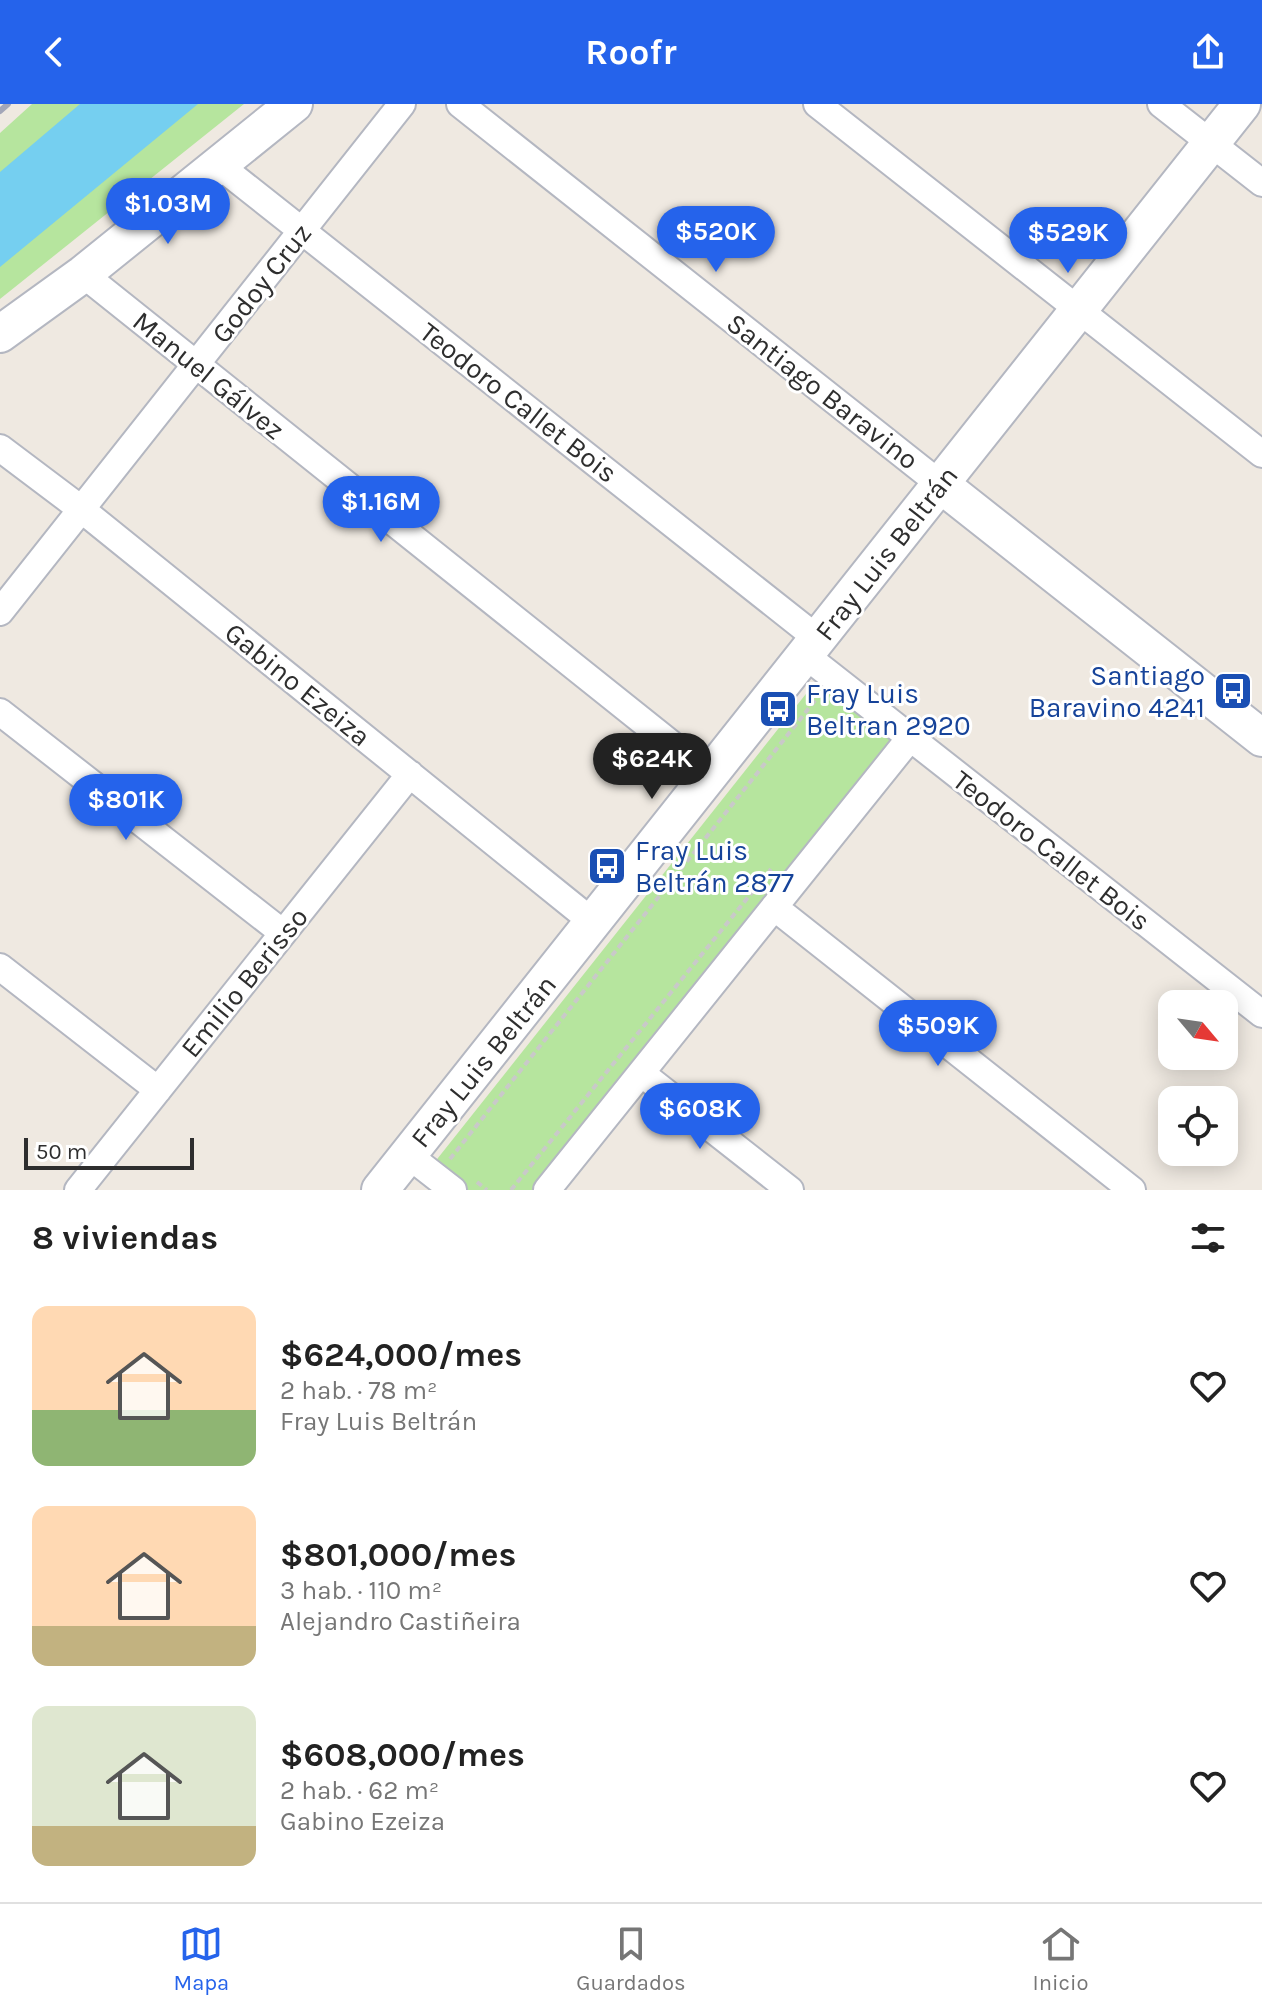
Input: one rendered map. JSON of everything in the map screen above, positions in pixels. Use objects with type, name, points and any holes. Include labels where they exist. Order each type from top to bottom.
[{"type":"main road","points":[[0,334],[83,274],[294,104]]},
{"type":"main road","name":"Fray Luis Beltrán","points":[[380,1190],[1242,104]]},
{"type":"main road","name":"Santiago Baravino","points":[[940,484],[1262,738]]},
{"type":"street","name":"Godoy Cruz","points":[[0,612],[402,104]]},
{"type":"street","name":"Santiago Baravino","points":[[460,104],[940,484]]},
{"type":"street","points":[[817,104],[1262,454]]},
{"type":"street","points":[[1161,104],[1262,183]]},
{"type":"street","name":"Teodoro Callet Bois","points":[[220,166],[812,647],[910,738],[1262,1014]]},
{"type":"street","name":"Manuel Gálvez","points":[[83,274],[710,775]]},
{"type":"street","name":"Gabino Ezeiza","points":[[0,448],[81,509],[594,923]]},
{"type":"street","points":[[0,712],[283,933]]},
{"type":"street","points":[[547,1190],[910,738]]},
{"type":"street","name":"Emilio Berisso","points":[[78,1190],[410,774]]},
{"type":"street","points":[[774,907],[1132,1190]]},
{"type":"street","points":[[0,967],[158,1090]]},
{"type":"street","points":[[641,1073],[790,1190]]},
{"type":"street","points":[[408,1155],[460,1178]]},
{"type":"path","points":[[487,1190],[460,1178],[449,1161],[817,698],[829,706]]},
{"type":"path","points":[[511,1190],[776,862]]},
{"type":"green space","points":[[32,104],[244,104],[0,299],[0,133]]},
{"type":"green space","points":[[817,680],[895,737],[536,1190],[468,1190],[434,1163]]},
{"type":"water","points":[[80,104],[198,104],[0,267],[0,172]]},
{"type":"railway","points":[[0,111],[8,104]]},
{"type":"place","name":"Santiago Baravino 4241","points":[[1233,691]]},
{"type":"place","name":"Fray Luis Beltran 2920","points":[[778,709]]},
{"type":"place","name":"Fray Luis Beltrán 2877","points":[[607,866]]}]
